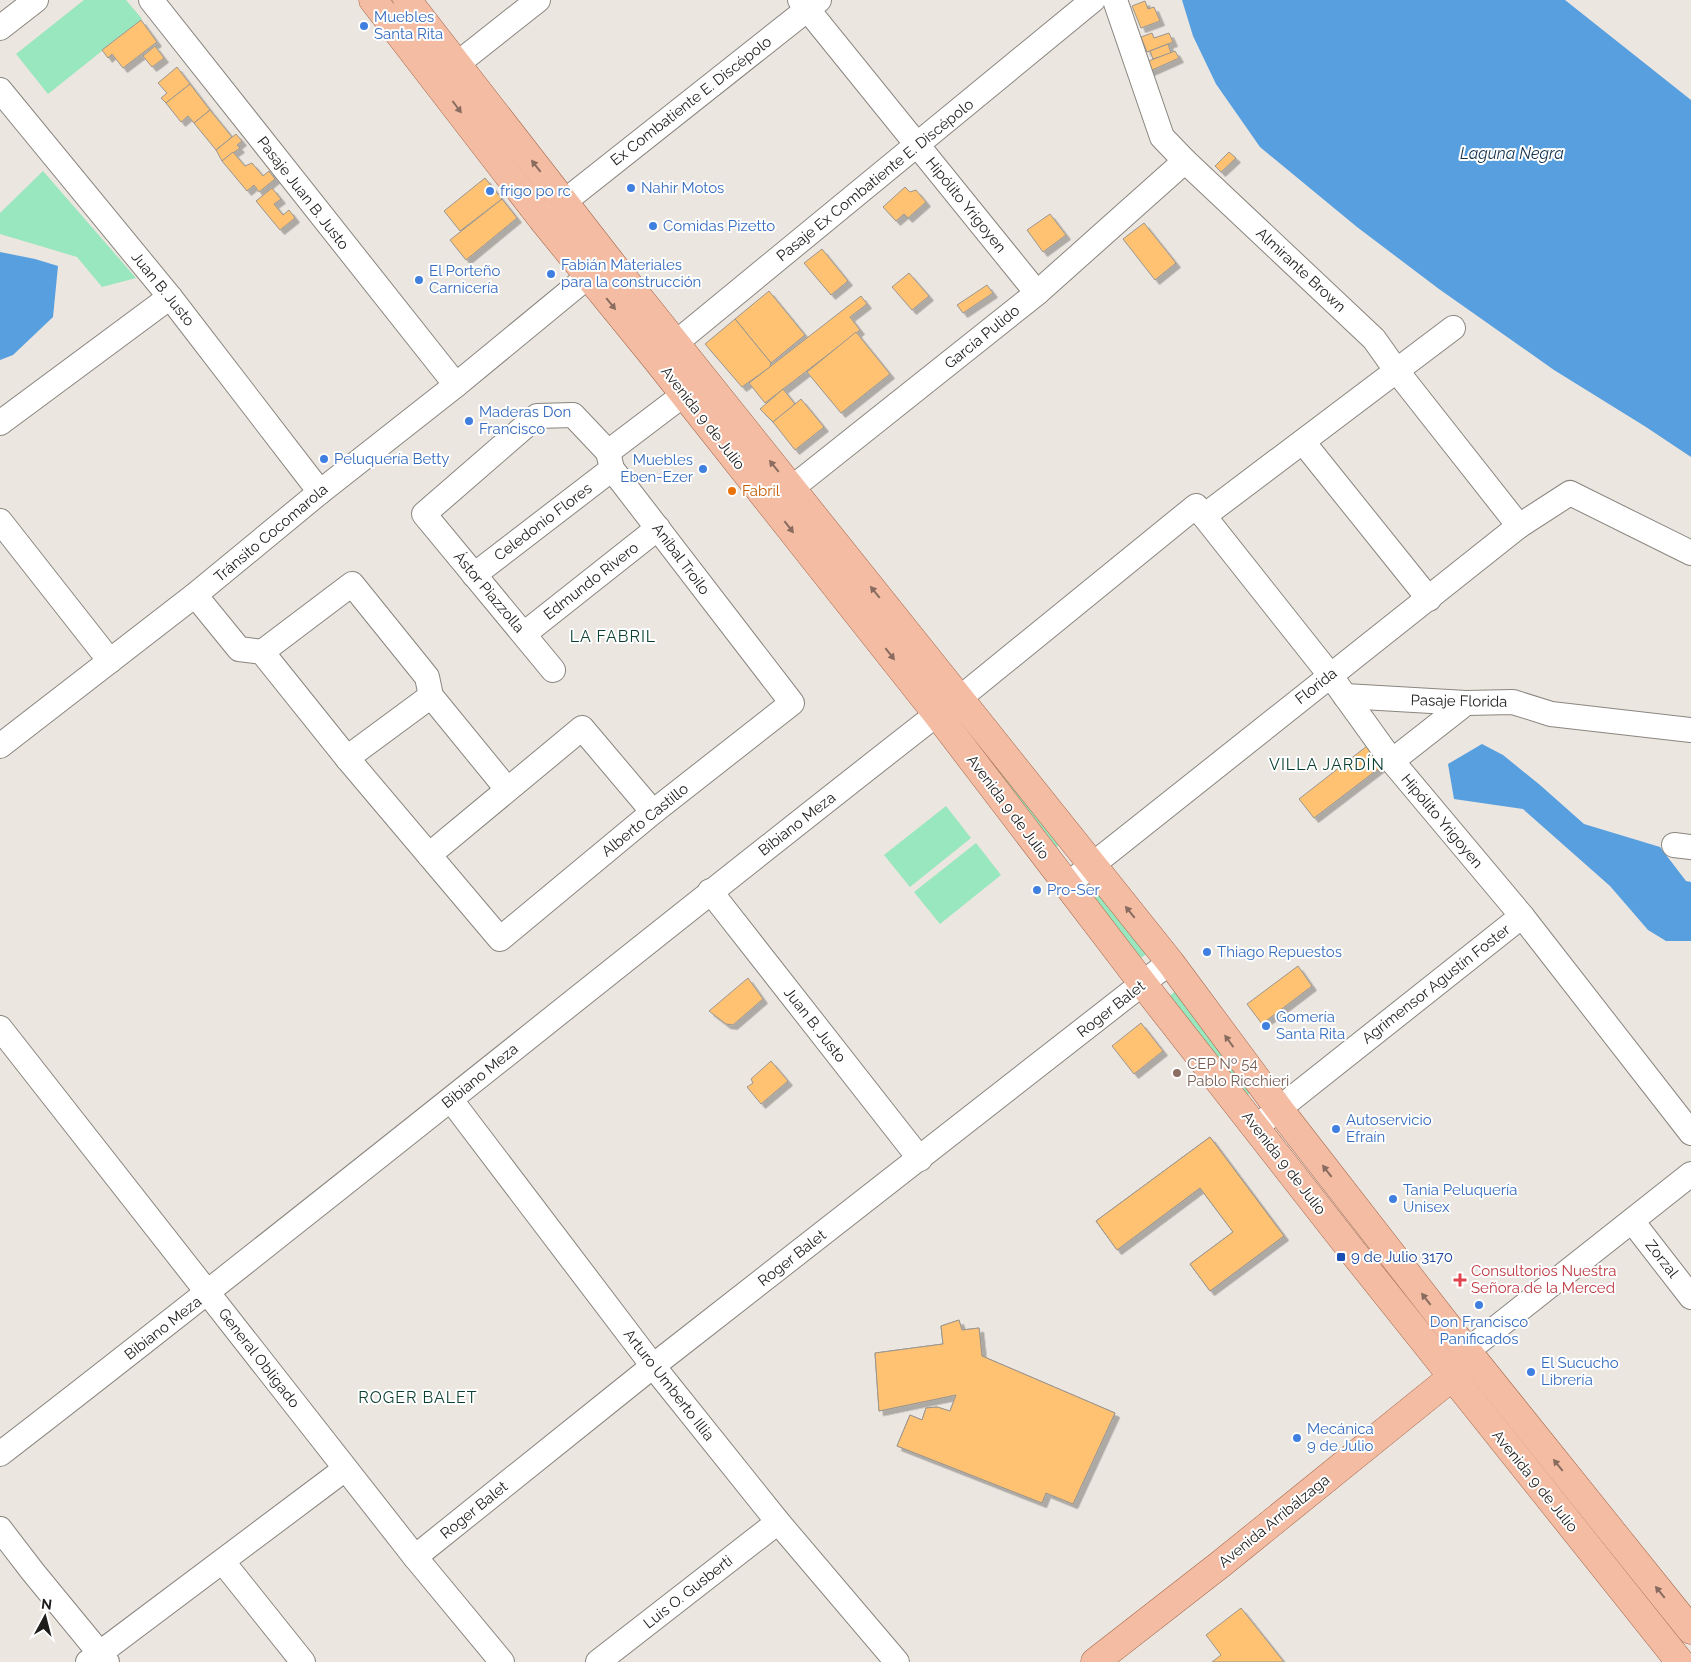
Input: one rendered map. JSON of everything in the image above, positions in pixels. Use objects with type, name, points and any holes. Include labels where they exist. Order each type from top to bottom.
[{"type":"main road","name":"Avenida 9 de Julio","points":[[373,0],[542,219],[598,268],[782,496],[960,698],[1170,962],[1278,1108],[1466,1351],[1689,1623]]},
{"type":"main road","name":"Avenida 9 de Julio","points":[[407,0],[564,201],[598,268]]},
{"type":"main road","name":"Avenida 9 de Julio","points":[[782,496],[937,714],[1067,886],[1452,1377],[1680,1662]]},
{"type":"main road","name":"Avenida Arribálzaga","points":[[1095,1662],[1222,1563],[1452,1377]]},
{"type":"street","points":[[0,28],[36,0]]},
{"type":"street","name":"Pasaje Juan B. Justo","points":[[151,0],[456,386]]},
{"type":"street","points":[[436,81],[538,0]]},
{"type":"street","name":"Pasaje Ex Combatiente E. Discépolo","points":[[666,351],[1093,0]]},
{"type":"street","name":"Almirante Brown","points":[[1115,0],[1162,137],[1374,338],[1396,370],[1519,526]]},
{"type":"street","name":"Hipólito Yrigoyen","points":[[809,3],[917,146],[1037,293]]},
{"type":"street","name":"Ex Combatiente E. Discépolo","points":[[542,219],[809,3]]},
{"type":"street","name":"Juan B. Justo","points":[[0,90],[170,297],[320,492]]},
{"type":"street","name":"García Pulido","points":[[782,496],[1037,293],[1186,161]]},
{"type":"street","name":"Tránsito Cocomarola","points":[[0,746],[195,595],[320,492],[456,386],[598,268]]},
{"type":"street","points":[[0,423],[170,297]]},
{"type":"street","name":"Bibiano Meza","points":[[0,1454],[209,1292],[710,891],[937,714],[1200,511],[1303,442],[1453,328]]},
{"type":"street","name":"Celedonio Flores","points":[[474,575],[610,461],[694,386]]},
{"type":"street","name":"Aníbal Troilo","points":[[424,514],[537,416],[573,414],[792,703]]},
{"type":"street","points":[[1303,442],[1429,599]]},
{"type":"street","name":"Florida","points":[[1067,886],[1092,864],[1519,526],[1570,493],[1691,554]]},
{"type":"street","name":"Hipólito Yrigoyen","points":[[1200,511],[1330,675],[1392,762],[1522,916],[1691,1133]]},
{"type":"street","name":"Ástor Piazzolla","points":[[424,514],[552,670]]},
{"type":"street","points":[[0,521],[110,661]]},
{"type":"street","name":"Edmundo Rivero","points":[[524,634],[658,528]]},
{"type":"street","points":[[195,595],[239,650],[262,652],[352,584],[428,677],[430,696],[507,789]]},
{"type":"street","points":[[262,652],[429,856],[582,728],[653,812]]},
{"type":"street","points":[[347,758],[430,696]]},
{"type":"street","name":"Pasaje Florida","points":[[1345,696],[1466,703],[1513,702],[1550,714],[1691,730]]},
{"type":"street","name":"Alberto Castillo","points":[[429,856],[500,939],[653,812],[792,703]]},
{"type":"street","points":[[1392,762],[1466,703]]},
{"type":"street","name":"Juan B. Justo","points":[[710,891],[920,1159]]},
{"type":"street","name":"Agrimensor Agustín Foster","points":[[1256,1127],[1522,916]]},
{"type":"street","name":"Roger Balet","points":[[415,1557],[653,1366],[1170,962]]},
{"type":"street","name":"General Obligado","points":[[0,1028],[209,1292],[345,1469],[502,1662]]},
{"type":"street","name":"Arturo Umberto Illia","points":[[451,1100],[653,1366],[778,1522],[897,1662]]},
{"type":"street","points":[[1452,1377],[1466,1351],[1691,1174]]},
{"type":"street","name":"Zorzal","points":[[1632,1221],[1691,1297]]},
{"type":"street","points":[[0,1529],[98,1659],[345,1469]]},
{"type":"street","name":"Luis O. Gusberti","points":[[598,1662],[778,1522]]},
{"type":"street","points":[[223,1562],[303,1662]]},
{"type":"street","points":[[1661,1638],[1689,1623]]},
{"type":"green space","points":[[84,0],[126,0],[142,19],[48,94],[16,54]]},
{"type":"green space","points":[[43,171],[136,278],[102,287],[77,257],[0,234],[0,213]]},
{"type":"green space","points":[[978,738],[1061,843],[1053,850],[969,745]]},
{"type":"green space","points":[[946,806],[971,838],[910,887],[884,855]]},
{"type":"green space","points":[[976,843],[1001,875],[940,924],[914,892]]},
{"type":"green space","points":[[1098,890],[1148,953],[1138,960],[1089,897]]},
{"type":"green space","points":[[1177,990],[1255,1089],[1246,1096],[1168,997]]},
{"type":"water","name":"Laguna Negra","points":[[1182,0],[1565,0],[1691,100],[1691,457],[1554,370],[1439,289],[1357,227],[1260,147],[1216,84],[1193,36]]},
{"type":"water","points":[[0,252],[58,266],[53,317],[13,355],[0,360]]},
{"type":"water","points":[[1482,744],[1503,755],[1584,824],[1660,847],[1686,881],[1691,882],[1691,941],[1666,941],[1648,930],[1610,886],[1523,809],[1454,799],[1448,764]]},
{"type":"building","points":[[1145,1],[1148,9],[1154,7],[1160,21],[1141,28],[1132,6]]},
{"type":"building","points":[[141,20],[157,42],[123,68],[112,54],[108,58],[102,50]]},
{"type":"building","points":[[1152,33],[1154,38],[1169,33],[1173,42],[1147,52],[1141,37]]},
{"type":"building","points":[[1168,44],[1171,53],[1153,59],[1150,51]]},
{"type":"building","points":[[155,46],[164,58],[152,67],[143,56]]},
{"type":"building","points":[[1175,51],[1179,58],[1150,71],[1146,62]]},
{"type":"building","points":[[177,67],[190,84],[166,103],[161,98],[167,93],[158,83]]},
{"type":"building","points":[[190,84],[210,110],[194,123],[188,116],[181,122],[166,103]]},
{"type":"building","points":[[210,110],[232,137],[216,150],[194,123]]},
{"type":"building","points":[[236,134],[242,141],[237,145],[240,148],[222,161],[216,150]]},
{"type":"building","points":[[233,152],[245,166],[252,163],[263,176],[269,171],[275,179],[259,192],[254,185],[247,191],[222,161]]},
{"type":"building","points":[[1229,152],[1236,158],[1221,172],[1215,166]]},
{"type":"building","points":[[485,178],[502,199],[460,231],[444,211]]},
{"type":"building","points":[[905,187],[910,192],[916,190],[926,202],[908,218],[904,214],[896,221],[883,207]]},
{"type":"building","points":[[272,188],[281,199],[274,204],[283,215],[289,210],[295,218],[280,230],[256,201]]},
{"type":"building","points":[[502,199],[517,218],[466,260],[450,240]]},
{"type":"building","points":[[1050,214],[1066,235],[1043,252],[1027,230]]},
{"type":"building","points":[[1144,223],[1176,263],[1155,280],[1123,239]]},
{"type":"building","points":[[822,249],[848,281],[831,295],[804,263]]},
{"type":"building","points":[[909,273],[929,296],[912,310],[892,287]]},
{"type":"building","points":[[987,285],[993,293],[963,313],[957,305]]},
{"type":"building","points":[[769,291],[805,335],[771,363],[735,319]]},
{"type":"building","points":[[861,296],[867,304],[850,317],[860,330],[765,403],[749,383]]},
{"type":"building","points":[[735,319],[771,363],[770,367],[742,387],[705,344]]},
{"type":"building","points":[[856,332],[890,374],[841,413],[807,372]]},
{"type":"building","points":[[783,389],[795,404],[773,422],[760,409]]},
{"type":"building","points":[[801,399],[824,427],[795,450],[773,422]]},
{"type":"building","points":[[1367,746],[1382,766],[1314,818],[1299,799]]},
{"type":"building","points":[[1298,966],[1312,986],[1262,1024],[1247,1004]]},
{"type":"building","points":[[748,978],[763,999],[733,1025],[726,1024],[709,1011]]},
{"type":"building","points":[[1141,1023],[1163,1051],[1134,1074],[1112,1046]]},
{"type":"building","points":[[771,1061],[788,1081],[761,1104],[747,1087],[753,1083],[751,1079]]},
{"type":"building","points":[[1210,1137],[1284,1236],[1210,1291],[1190,1264],[1233,1232],[1200,1188],[1117,1250],[1096,1221]]},
{"type":"building","points":[[1210,1137],[1284,1236],[1210,1291],[1190,1264],[1233,1232],[1200,1188],[1117,1250],[1096,1221]]},
{"type":"building","points":[[959,1320],[962,1330],[979,1328],[982,1356],[1115,1413],[1073,1504],[1046,1493],[1042,1503],[897,1446],[910,1415],[922,1420],[926,1408],[937,1407],[950,1411],[956,1395],[879,1411],[875,1353],[943,1344],[941,1326]],"holes":[[[986,1400],[1052,1427],[1046,1443],[1067,1451],[1063,1461],[1042,1453],[1037,1466],[970,1439]]]},
{"type":"building","points":[[959,1320],[962,1330],[979,1328],[982,1356],[1115,1413],[1073,1504],[1046,1493],[1042,1503],[897,1446],[910,1415],[922,1420],[926,1408],[937,1407],[950,1411],[956,1395],[879,1411],[875,1353],[943,1344],[941,1326]]},
{"type":"building","points":[[1241,1608],[1284,1662],[1212,1662],[1221,1655],[1206,1635]]},
{"type":"place","name":"Muebles Santa Rita","points":[[364,26]]},
{"type":"place","name":"Nahir Motos","points":[[631,188]]},
{"type":"place","name":"frigo po rc","points":[[490,191]]},
{"type":"place","name":"Comidas Pizetto","points":[[653,226]]},
{"type":"place","name":"Fabián Materiales para la construcción","points":[[551,274]]},
{"type":"place","name":"El Porteño Carnicería","points":[[419,280]]},
{"type":"place","name":"Maderas Don Francisco","points":[[469,421]]},
{"type":"place","name":"Peluquería Betty","points":[[324,459]]},
{"type":"place","name":"Muebles Eben-Ezer","points":[[703,469]]},
{"type":"place","name":"Fabril","points":[[732,491]]},
{"type":"place","name":"Pro-Ser","points":[[1037,890]]},
{"type":"place","name":"Thiago Repuestos","points":[[1207,952]]},
{"type":"place","name":"Gomería Santa Rita","points":[[1266,1026]]},
{"type":"place","name":"CEP Nº 54 Pablo Ricchieri","points":[[1177,1073]]},
{"type":"place","name":"Autoservicio Efraín","points":[[1336,1129]]},
{"type":"place","name":"Tania Peluquería Unisex","points":[[1393,1199]]},
{"type":"place","name":"9 de Julio 3170","points":[[1341,1257]]},
{"type":"place","name":"Consultorios Nuestra Señora de la Merced","points":[[1460,1280]]},
{"type":"place","name":"Don Francisco Panificados","points":[[1479,1305]]},
{"type":"place","name":"El Sucucho Librería","points":[[1531,1372]]},
{"type":"place","name":"Mecánica 9 de Julio","points":[[1297,1438]]},
{"type":"district","name":"LA FABRIL","points":[[613,636]]},
{"type":"district","name":"VILLA JARDÍN","points":[[1327,764]]},
{"type":"district","name":"ROGER BALET","points":[[418,1397]]}]
